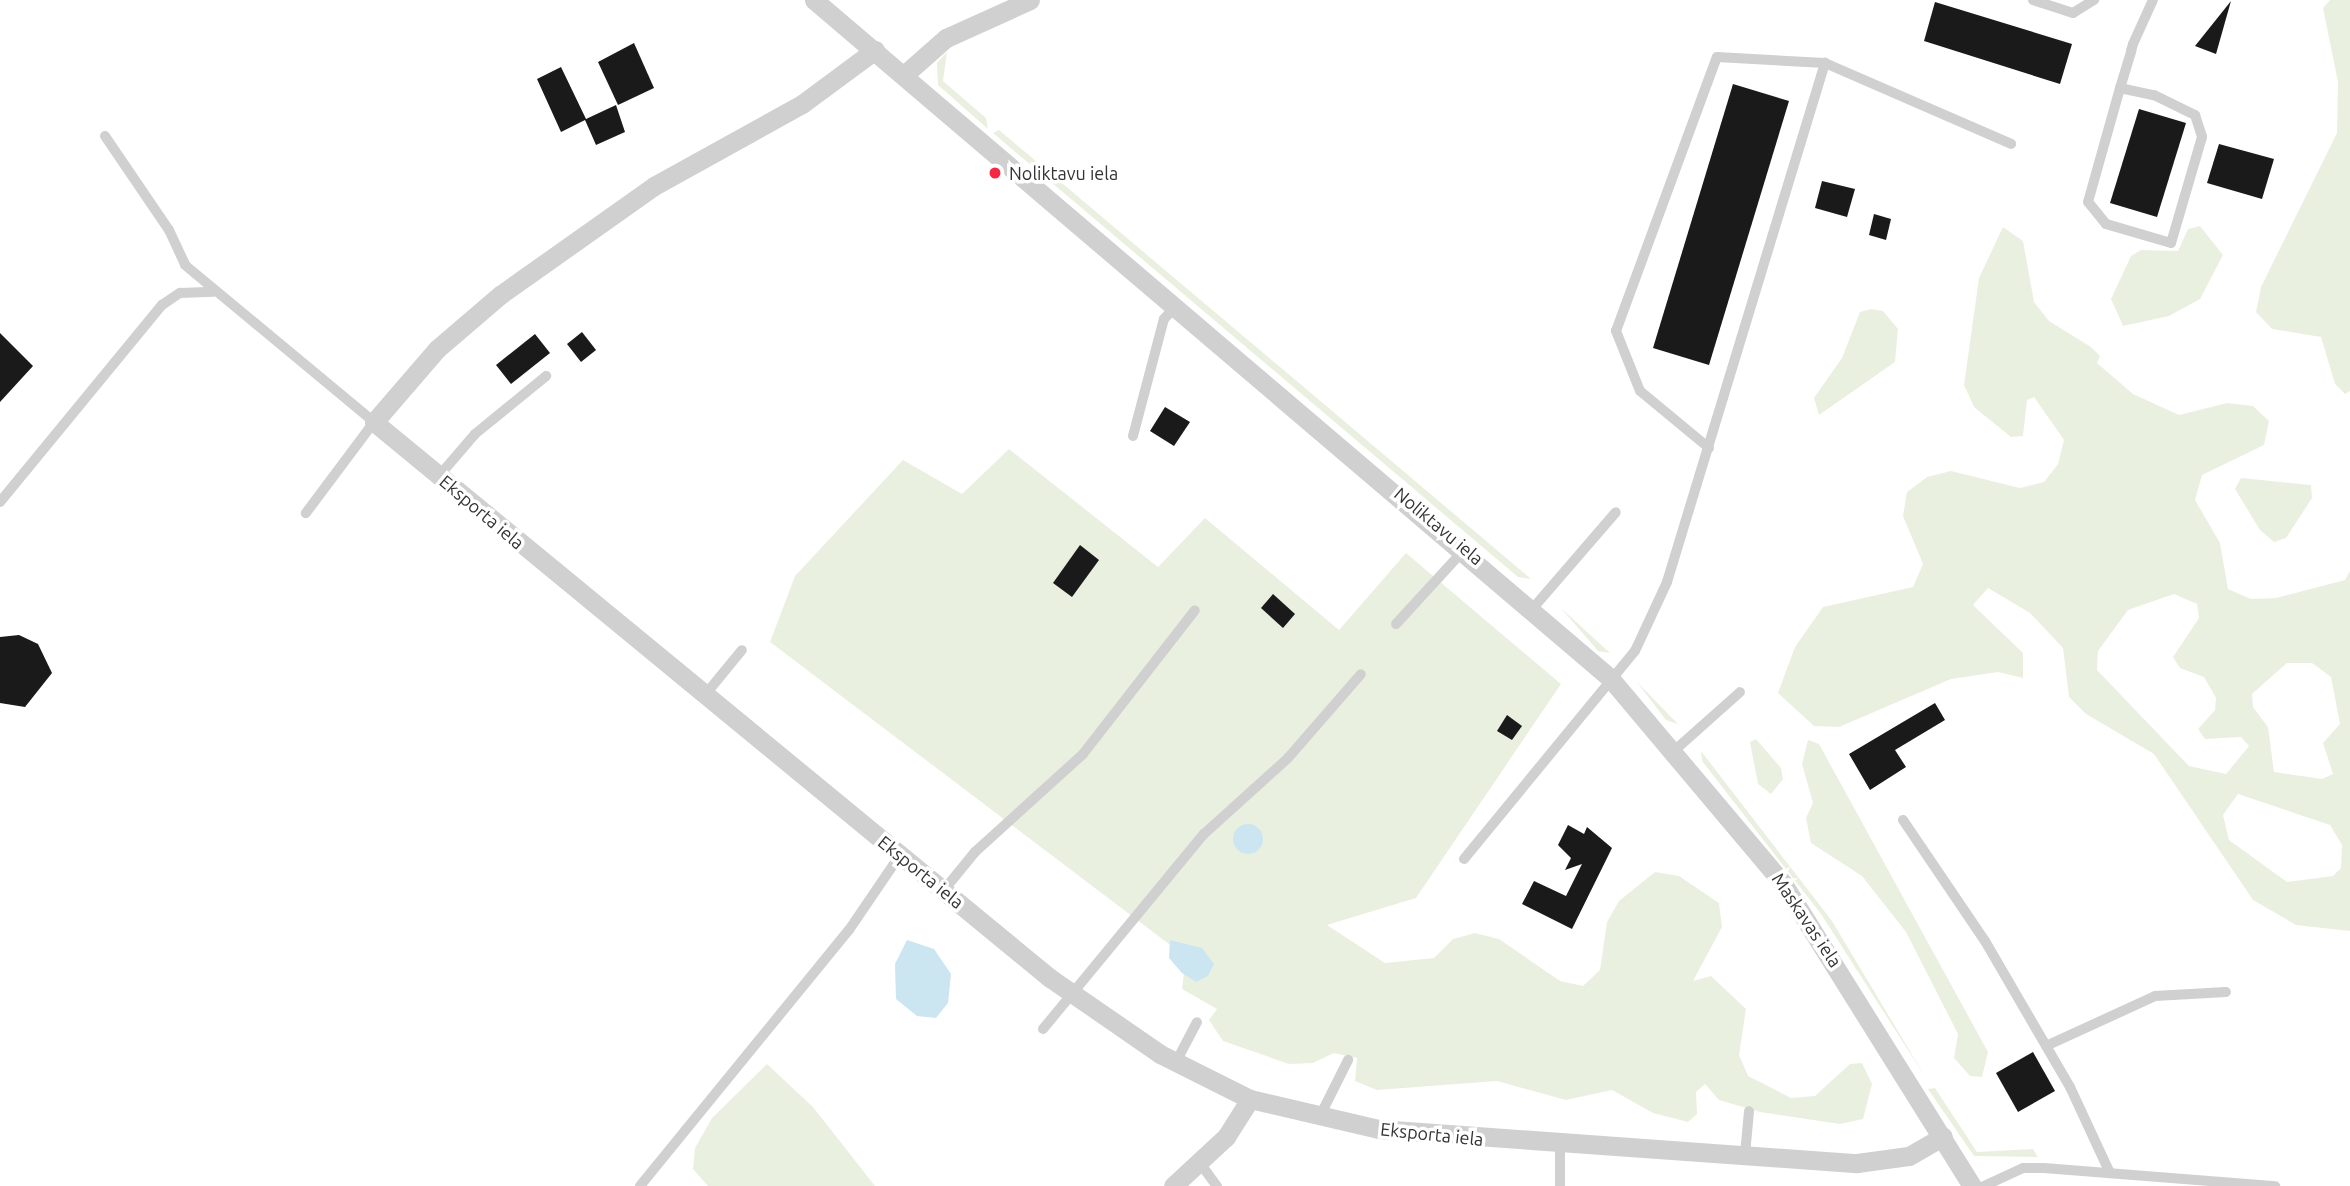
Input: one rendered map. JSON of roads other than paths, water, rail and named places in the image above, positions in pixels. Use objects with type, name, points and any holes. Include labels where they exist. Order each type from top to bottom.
[{"type":"street","name":"Noliktavu iela","points":[[814,0],[1465,548],[1534,607],[1610,678]]},
{"type":"street","points":[[904,75],[946,38],[1030,0]]},
{"type":"street","points":[[374,422],[438,349],[500,295],[654,186],[802,104],[861,67],[875,50]]},
{"type":"street","name":"Eksporta iela","points":[[374,422],[1072,994],[1176,1062],[1250,1099],[1318,1120],[1560,1146],[1745,1156],[1885,1163],[1943,1136]]},
{"type":"street","name":"Maskavas iela","points":[[1610,678],[1675,750],[1816,931],[1972,1186]]},
{"type":"street","points":[[1173,1186],[1209,1178],[1250,1099]]},
{"type":"lane","points":[[2033,0],[2073,13],[2094,0]]},
{"type":"lane","points":[[2120,88],[2154,95],[2195,116],[2202,137],[2171,243],[2106,224],[2088,202],[2120,88],[2153,0]]},
{"type":"lane","points":[[1709,448],[1640,391],[1616,331],[1717,57],[1825,63],[2011,144]]},
{"type":"lane","points":[[1464,859],[1610,678],[1635,651],[1667,582],[1825,63]]},
{"type":"lane","name":"Eksporta iela","points":[[105,136],[185,265],[213,292],[374,422]]},
{"type":"lane","points":[[0,502],[162,305],[180,293],[213,292]]},
{"type":"lane","points":[[1133,436],[1164,319],[1177,305]]},
{"type":"lane","points":[[439,476],[475,434],[546,376]]},
{"type":"lane","points":[[306,513],[374,422]]},
{"type":"lane","points":[[1534,607],[1616,512]]},
{"type":"lane","points":[[1396,624],[1465,548]]},
{"type":"lane","points":[[944,890],[975,852],[1083,754],[1195,610]]},
{"type":"lane","points":[[705,695],[742,650]]},
{"type":"lane","points":[[1043,1029],[1204,834],[1288,758],[1361,674]]},
{"type":"lane","points":[[1675,750],[1740,692]]},
{"type":"lane","points":[[1903,820],[2046,1045],[2110,1173]]},
{"type":"lane","points":[[640,1186],[849,930],[900,855]]},
{"type":"lane","points":[[2046,1045],[2155,996],[2226,992]]},
{"type":"lane","points":[[1176,1062],[1197,1022]]},
{"type":"lane","points":[[1318,1120],[1348,1060]]},
{"type":"lane","points":[[1745,1156],[1749,1111]]},
{"type":"lane","points":[[1560,1146],[1560,1186]]},
{"type":"lane","points":[[1984,1186],[2023,1168],[2275,1186]]},
{"type":"water","points":[[1248,824],[1259,828],[1263,839],[1259,850],[1248,854],[1237,850],[1233,839],[1237,828]]},
{"type":"water","points":[[907,940],[934,949],[951,974],[948,1003],[936,1018],[917,1016],[896,999],[895,964]]},
{"type":"water","points":[[1170,940],[1202,948],[1214,964],[1208,976],[1196,982],[1182,973],[1169,958]]},
{"type":"place","name":"Noliktavu iela","points":[[995,173]]}]
